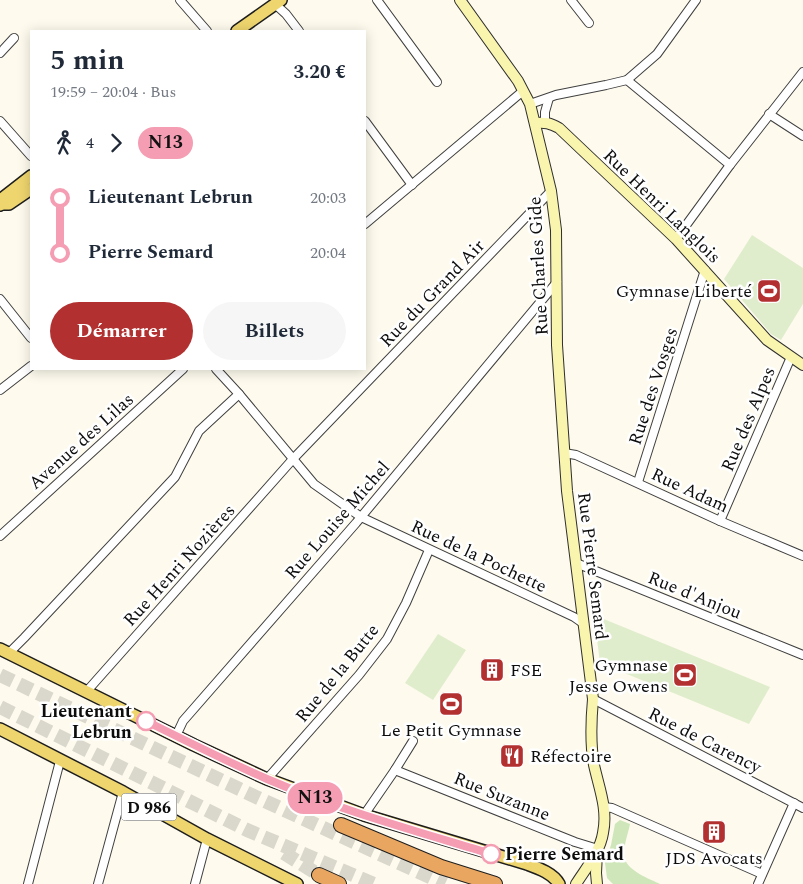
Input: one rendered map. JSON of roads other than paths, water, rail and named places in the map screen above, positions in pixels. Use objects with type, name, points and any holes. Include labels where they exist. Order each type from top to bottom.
[{"type":"highway","points":[[341,825],[441,867],[496,884]]},
{"type":"highway","points":[[319,875],[339,884]]},
{"type":"main road","name":"Rue Charles Gide","points":[[460,0],[506,64],[540,123],[556,230],[557,345]]},
{"type":"main road","points":[[238,30],[278,2]]},
{"type":"main road","name":"Rue Henri Langlois","points":[[540,123],[552,124],[559,128],[676,239],[767,340],[803,365]]},
{"type":"main road","points":[[30,177],[4,197],[0,204],[9,204],[30,190]]},
{"type":"main road","name":"Rue Pierre Semard","points":[[557,345],[567,491],[593,699],[591,740],[605,817],[603,835],[598,849],[576,884]]},
{"type":"main road","points":[[4,651],[267,779],[364,815],[527,864],[553,877],[559,884]]},
{"type":"main road","name":"D 986","points":[[0,729],[123,792],[207,840],[297,884]]},
{"type":"main road","name":"Rue Pierre Semard","points":[[597,884],[598,849]]},
{"type":"street","points":[[180,0],[206,30]]},
{"type":"street","points":[[377,0],[436,82]]},
{"type":"street","points":[[571,0],[589,23]]},
{"type":"street","points":[[530,104],[556,95],[627,80],[657,54],[696,0]]},
{"type":"street","points":[[278,2],[298,30]]},
{"type":"street","points":[[0,53],[14,38]]},
{"type":"street","points":[[676,239],[730,165],[803,72]]},
{"type":"street","points":[[627,80],[730,165]]},
{"type":"street","points":[[366,223],[523,91]]},
{"type":"street","points":[[540,123],[549,98]]},
{"type":"street","points":[[769,114],[803,136]]},
{"type":"street","points":[[0,121],[30,155]]},
{"type":"street","points":[[366,122],[412,185]]},
{"type":"street","name":"Rue du Grand Air","points":[[293,459],[551,191]]},
{"type":"street","name":"Rue des Vosges","points":[[638,482],[705,270]]},
{"type":"street","name":"Rue Louise Michel","points":[[176,736],[183,721],[361,517],[557,282]]},
{"type":"street","points":[[0,299],[30,337]]},
{"type":"street","name":"Rue des Alpes","points":[[720,521],[791,357]]},
{"type":"street","points":[[0,390],[30,367]]},
{"type":"street","name":"Avenue des Lilas","points":[[0,536],[182,370]]},
{"type":"street","name":"Rue de la Pochette","points":[[217,370],[314,484],[327,494],[361,517],[574,617],[584,624]]},
{"type":"street","points":[[4,651],[24,638],[176,477],[199,431],[239,394]]},
{"type":"street","name":"Rue Adam","points":[[564,453],[576,455],[720,521],[802,553]]},
{"type":"street","name":"Rue Henri Nozières","points":[[87,691],[293,459]]},
{"type":"street","name":"Rue de la Butte","points":[[267,779],[387,639],[406,603],[429,550]]},
{"type":"street","name":"Rue d'Anjou","points":[[576,563],[803,655]]},
{"type":"street","name":"Rue de Carency","points":[[593,699],[803,808]]},
{"type":"street","points":[[364,815],[413,741]]},
{"type":"street","points":[[28,884],[60,761]]},
{"type":"street","name":"Rue Suzanne","points":[[395,770],[575,842],[598,849]]},
{"type":"street","points":[[98,884],[123,792]]},
{"type":"street","points":[[758,884],[794,803]]},
{"type":"street","points":[[604,807],[612,808],[762,874]]},
{"type":"street","points":[[195,884],[207,840]]},
{"type":"tunnel","points":[[0,675],[256,797],[445,884]]},
{"type":"tunnel","points":[[0,707],[247,830],[374,884]]},
{"type":"tunnel","points":[[284,853],[319,875]]},
{"type":"place","name":"Gymnase Liberté","points":[[769,291]]},
{"type":"place","name":"FSE","points":[[492,670]]},
{"type":"place","name":"Gymnase Jesse Owens","points":[[685,675]]},
{"type":"place","name":"Le Petit Gymnase","points":[[451,704]]},
{"type":"place","name":"Lieutenant Lebrun","points":[[146,721]]},
{"type":"place","name":"Réfectoire","points":[[512,756]]},
{"type":"place","name":"JDS Avocats","points":[[714,832]]},
{"type":"place","name":"Pierre Semard","points":[[491,854]]}]
